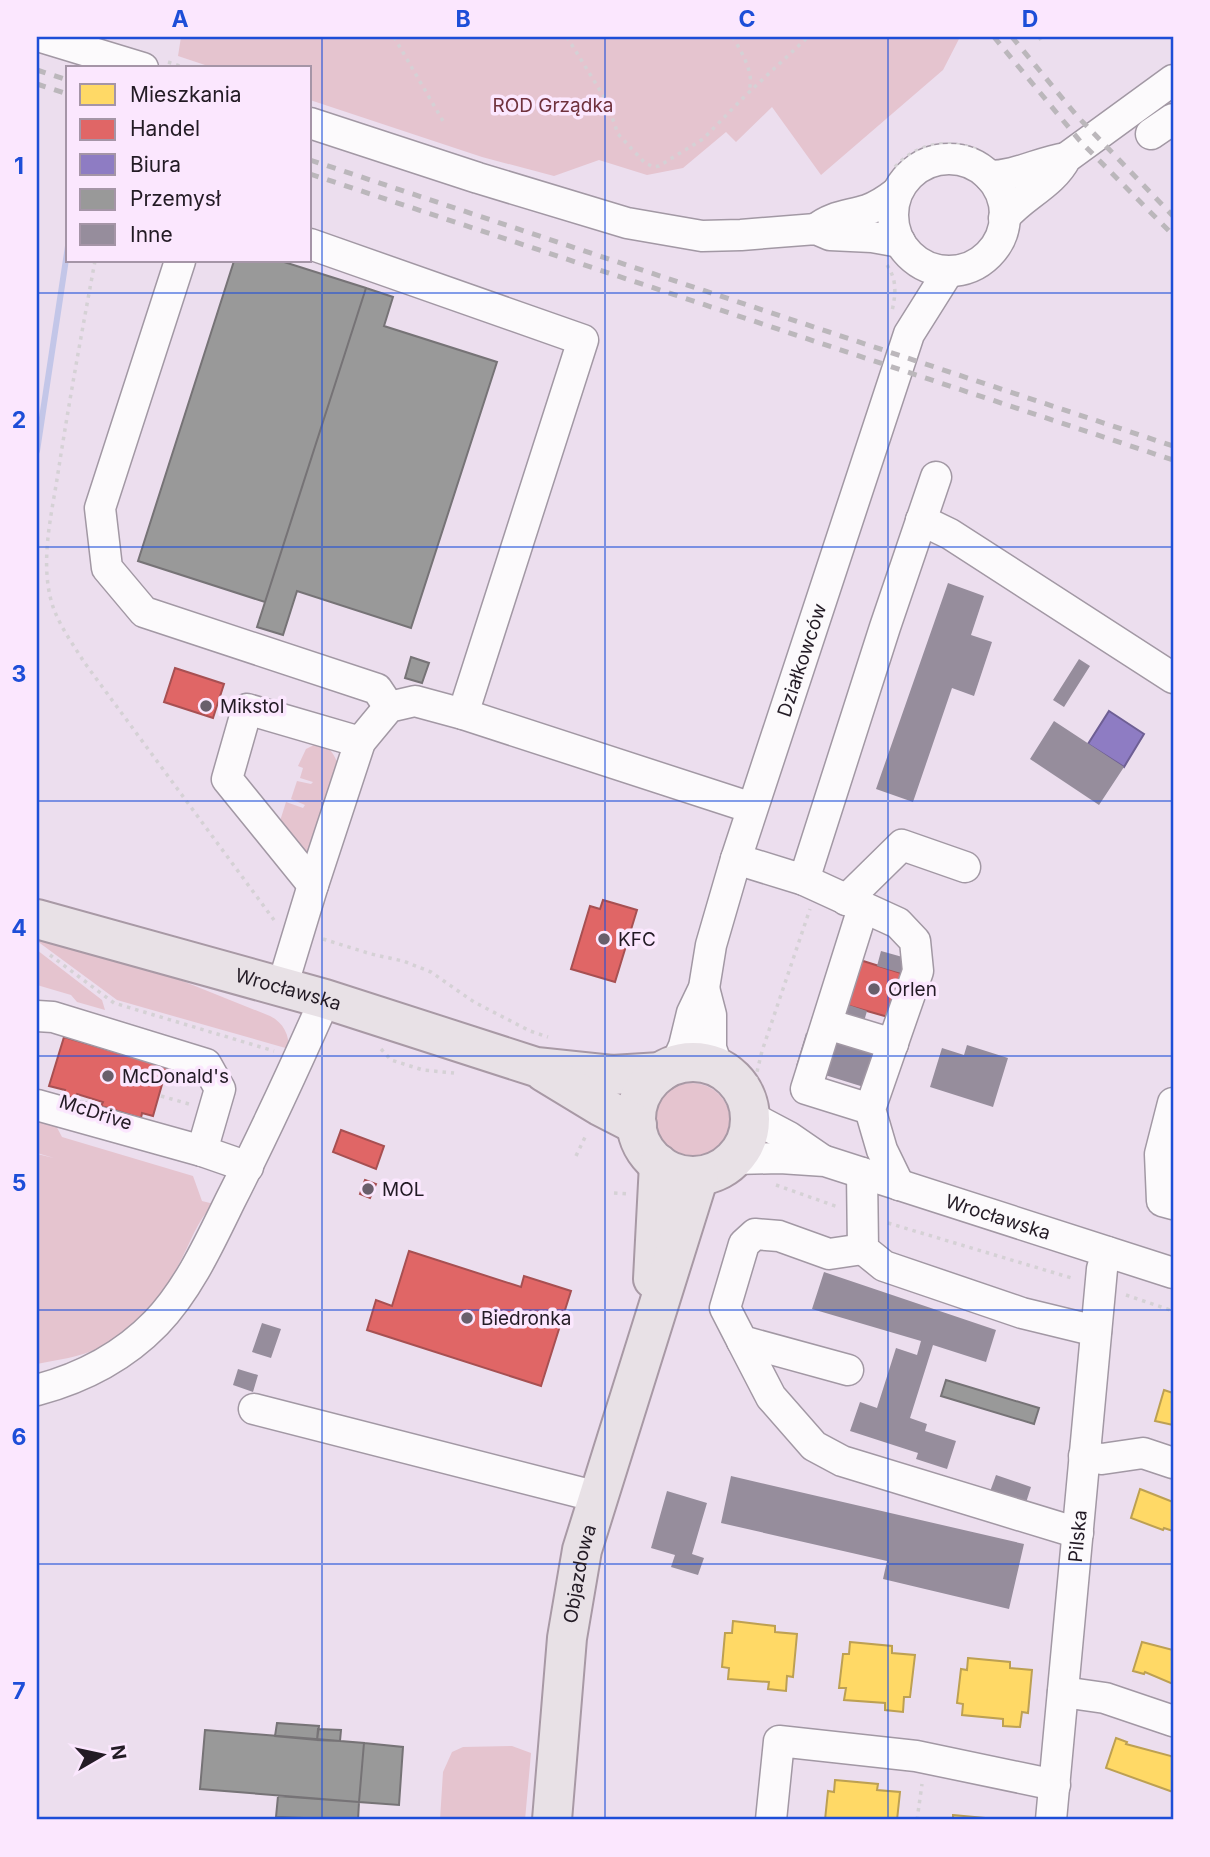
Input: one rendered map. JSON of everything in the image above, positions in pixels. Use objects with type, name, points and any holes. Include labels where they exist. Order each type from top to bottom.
[{"type":"main road","name":"Wrocławska","points":[[42,936],[282,987],[545,1053],[612,1074],[668,1068]]},
{"type":"main road","name":"Wrocławska","points":[[545,1053],[600,1106],[637,1125]]},
{"type":"main road","points":[[693,1061],[734,1071],[727,1072],[753,1104],[747,1140],[734,1159],[718,1170],[699,1175],[685,1175],[659,1164],[640,1140],[637,1125],[641,1095],[650,1082],[668,1068],[693,1061]]},
{"type":"main road","name":"Objazdowa","points":[[651,1334],[659,1164]]},
{"type":"main road","name":"Objazdowa","points":[[552,1820],[567,1638],[582,1550],[699,1175]]},
{"type":"street","points":[[41,37],[136,66]]},
{"type":"street","points":[[1004,218],[1023,199],[1055,176],[1066,158],[1173,80]]},
{"type":"street","points":[[312,124],[627,223],[702,236],[816,229],[830,235],[872,237],[907,251],[930,269],[948,272],[966,269],[983,260],[996,246],[1004,229],[1005,210],[1000,192],[985,164]]},
{"type":"street","points":[[816,229],[827,220],[881,204],[894,182],[906,178],[920,166],[937,159],[957,159],[974,165],[985,164],[1019,172],[1043,162],[1066,158]]},
{"type":"street","points":[[894,182],[894,230],[907,251]]},
{"type":"street","points":[[312,245],[583,340],[463,713]]},
{"type":"street","name":"Działkowców","points":[[907,251],[909,334]]},
{"type":"street","points":[[180,262],[100,508],[107,568],[144,612],[377,689],[389,707]]},
{"type":"street","name":"Działkowców","points":[[668,1068],[684,1046],[692,1013],[704,988],[714,933],[736,859],[909,334],[948,272]]},
{"type":"street","points":[[804,880],[936,477]]},
{"type":"street","points":[[921,520],[950,534],[1173,678]]},
{"type":"street","points":[[282,987],[360,742],[389,707],[415,701],[463,713],[752,808]]},
{"type":"street","points":[[313,885],[227,779],[247,709],[360,742]]},
{"type":"street","points":[[870,1109],[806,1089],[827,1024],[855,904],[902,845],[965,867]]},
{"type":"street","points":[[736,859],[804,880],[898,923],[915,941],[918,971],[870,1109],[882,1150],[898,1185]]},
{"type":"street","name":"Działkowców","points":[[704,988],[711,1015],[711,1048],[734,1071]]},
{"type":"street","points":[[37,1390],[59,1384],[104,1364],[122,1353],[156,1323],[188,1278],[248,1167],[325,999]]},
{"type":"street","points":[[37,1040],[49,1017],[206,1064],[220,1089],[202,1151]]},
{"type":"street","points":[[827,1024],[893,1044]]},
{"type":"street","name":"McDrive","points":[[37,1089],[43,1095],[138,1124],[153,1137]]},
{"type":"street","points":[[1173,1103],[1160,1154],[1162,1201],[1173,1205]]},
{"type":"street","name":"Wrocławska","points":[[753,1104],[789,1137],[825,1161]]},
{"type":"street","points":[[37,1105],[202,1151],[248,1167]]},
{"type":"street","name":"Wrocławska","points":[[734,1159],[825,1161],[1173,1273]]},
{"type":"street","points":[[862,1173],[863,1249]]},
{"type":"street","points":[[1078,1534],[842,1461],[814,1446],[771,1397],[725,1308],[744,1244],[755,1234],[779,1236],[829,1254],[863,1249],[884,1266],[1022,1314],[1096,1331]]},
{"type":"street","name":"Pilska","points":[[1051,1820],[1100,1287],[1107,1252]]},
{"type":"street","points":[[742,1341],[848,1370]]},
{"type":"street","points":[[254,1409],[598,1497]]},
{"type":"street","points":[[1084,1456],[1102,1459],[1143,1453],[1173,1462]]},
{"type":"street","points":[[1063,1692],[1105,1698],[1173,1721]]},
{"type":"street","points":[[771,1820],[779,1741],[925,1758],[1055,1785]]},
{"type":"path","points":[[394,37],[443,121]]},
{"type":"path","points":[[567,37],[606,100],[618,134],[631,150],[653,167],[703,139],[808,37]]},
{"type":"path","points":[[733,37],[750,75],[751,87],[746,95]]},
{"type":"path","points":[[1039,37],[1043,43]]},
{"type":"path","points":[[894,182],[913,152],[932,145],[962,145],[985,164]]},
{"type":"path","points":[[299,931],[371,954],[403,961],[431,972],[474,1002],[530,1031],[545,1053]]},
{"type":"path","points":[[42,936],[114,1003],[275,1052],[270,1063]]},
{"type":"path","points":[[379,1046],[391,1060],[423,1070],[456,1073]]},
{"type":"path","points":[[734,1071],[755,1080],[753,1104]]},
{"type":"path","points":[[161,1096],[199,1107]]},
{"type":"path","points":[[576,1156],[600,1106]]},
{"type":"path","points":[[780,1158],[770,1183],[863,1215],[1173,1311]]},
{"type":"path","points":[[918,1820],[925,1758]]},
{"type":"green space","name":"ROD Grządka","points":[[181,37],[960,37],[943,70],[821,175],[772,107],[736,142],[726,132],[683,168],[647,175],[599,160],[554,176],[482,157],[312,101],[312,66],[208,66],[178,56]]},
{"type":"green space","points":[[314,745],[330,750],[338,764],[309,851],[302,855],[280,821],[286,802],[303,808],[305,805],[291,799],[297,781],[311,784],[313,782],[300,778],[303,768],[298,766],[306,749]]},
{"type":"green space","points":[[37,933],[128,959],[270,1016],[285,1030],[289,1049],[117,1000],[37,941]]},
{"type":"green space","points":[[37,950],[102,1000],[105,1010],[77,1002],[71,995],[37,985]]},
{"type":"green space","points":[[685,1083],[699,1083],[713,1089],[724,1100],[730,1121],[727,1136],[719,1148],[699,1159],[685,1159],[671,1153],[660,1142],[654,1128],[654,1114],[660,1100],[671,1089]]},
{"type":"green space","points":[[37,1115],[52,1118],[62,1137],[193,1176],[202,1201],[214,1204],[198,1225],[164,1289],[135,1324],[112,1341],[92,1351],[37,1364],[37,1154],[54,1158],[37,1153]]},
{"type":"green space","points":[[512,1746],[531,1753],[525,1820],[440,1820],[443,1772],[452,1752],[463,1747]]},
{"type":"building: Mieszkania","points":[[1164,1390],[1173,1393],[1173,1425],[1155,1421]]},
{"type":"building: Mieszkania","points":[[1140,1489],[1173,1502],[1173,1531],[1131,1518]]},
{"type":"building: Mieszkania","points":[[733,1621],[775,1626],[775,1632],[797,1634],[793,1677],[787,1676],[786,1691],[768,1689],[769,1682],[728,1679],[729,1668],[722,1667],[725,1633],[732,1633]]},
{"type":"building: Mieszkania","points":[[850,1642],[892,1646],[892,1653],[915,1655],[910,1697],[904,1697],[903,1712],[885,1710],[885,1703],[844,1700],[846,1688],[839,1688],[843,1654],[849,1654]]},
{"type":"building: Mieszkania","points":[[1142,1642],[1173,1650],[1173,1684],[1145,1672],[1133,1671]]},
{"type":"building: Mieszkania","points":[[968,1658],[1010,1662],[1010,1668],[1032,1670],[1028,1713],[1022,1712],[1020,1727],[1003,1726],[1003,1719],[962,1715],[963,1704],[957,1703],[961,1669],[967,1670]]},
{"type":"building: Mieszkania","points":[[1116,1738],[1127,1742],[1126,1744],[1171,1756],[1173,1792],[1106,1768]]},
{"type":"building: Mieszkania","points":[[835,1780],[878,1784],[877,1790],[900,1792],[897,1820],[825,1820],[828,1791],[834,1792]]},
{"type":"building: Mieszkania","points":[[953,1815],[996,1819],[953,1820]]},
{"type":"building: Handel","points":[[175,668],[224,684],[213,718],[164,702]]},
{"type":"building: Handel","name":"KFC","points":[[603,900],[637,910],[615,982],[571,969],[590,906],[600,909]]},
{"type":"building: Handel","name":"Orlen","points":[[860,960],[901,973],[888,1017],[846,1005]]},
{"type":"building: Handel","name":"McDonald's","points":[[64,1037],[167,1067],[153,1116],[142,1113],[141,1118],[101,1106],[103,1102],[77,1094],[75,1098],[63,1095],[65,1090],[49,1086]]},
{"type":"building: Handel","points":[[341,1130],[384,1146],[376,1169],[333,1152]]},
{"type":"building: Handel","points":[[365,1180],[376,1184],[370,1198],[360,1194]]},
{"type":"building: Handel","name":"Biedronka","points":[[409,1251],[521,1287],[524,1276],[571,1291],[541,1386],[367,1330],[376,1300],[392,1306]]},
{"type":"building: Biura","points":[[1109,711],[1144,734],[1124,767],[1088,744]]},
{"type":"building: Przemysł","points":[[234,262],[284,262],[366,288],[265,602],[138,561]]},
{"type":"building: Przemysł","points":[[366,288],[393,297],[384,326],[497,362],[411,628],[297,591],[283,635],[257,627]]},
{"type":"building: Przemysł","points":[[411,657],[429,663],[422,683],[405,678]]},
{"type":"building: Przemysł","points":[[946,1380],[1039,1408],[1034,1424],[941,1396]]},
{"type":"building: Przemysł","points":[[277,1723],[319,1726],[317,1740],[275,1736]]},
{"type":"building: Przemysł","points":[[318,1729],[341,1730],[340,1741],[317,1740]]},
{"type":"building: Przemysł","points":[[205,1730],[364,1743],[359,1802],[200,1789]]},
{"type":"building: Przemysł","points":[[364,1743],[403,1747],[399,1805],[359,1802]]},
{"type":"building: Przemysł","points":[[278,1796],[359,1802],[358,1820],[276,1817]]},
{"type":"building: Inne","points":[[948,583],[984,596],[971,635],[992,642],[974,696],[952,688],[913,802],[876,789]]},
{"type":"building: Inne","points":[[1079,659],[1090,666],[1064,707],[1053,700]]},
{"type":"building: Inne","points":[[1054,721],[1124,767],[1099,805],[1030,759]]},
{"type":"building: Inne","points":[[881,951],[906,958],[901,973],[877,966]]},
{"type":"building: Inne","points":[[849,1005],[867,1011],[856,1049],[877,1055],[867,1088],[796,1066],[806,1033],[837,1043]]},
{"type":"building: Inne","points":[[967,1045],[1008,1058],[993,1107],[930,1087],[942,1048],[964,1055]]},
{"type":"building: Inne","points":[[824,1272],[996,1330],[986,1362],[933,1345],[910,1418],[927,1424],[925,1431],[956,1441],[947,1469],[916,1459],[918,1453],[850,1431],[860,1402],[877,1408],[896,1348],[917,1355],[921,1341],[812,1309]]},
{"type":"building: Inne","points":[[262,1323],[281,1329],[271,1358],[252,1352]]},
{"type":"building: Inne","points":[[238,1369],[258,1375],[253,1392],[233,1385]]},
{"type":"building: Inne","points":[[996,1475],[1031,1487],[1024,1509],[988,1497]]},
{"type":"building: Inne","points":[[731,1476],[1024,1544],[1009,1609],[883,1579],[887,1561],[721,1523]]},
{"type":"building: Inne","points":[[667,1491],[707,1503],[692,1554],[704,1558],[698,1575],[671,1567],[675,1555],[651,1548]]},
{"type":"waterway","points":[[37,451],[66,259]]},
{"type":"railway","points":[[994,37],[1080,141],[1173,235]]},
{"type":"railway","points":[[1012,37],[1077,116],[1173,216]]},
{"type":"railway","points":[[37,70],[66,79]]},
{"type":"railway","points":[[37,84],[66,93]]},
{"type":"railway","points":[[312,161],[1173,446]]},
{"type":"railway","points":[[312,175],[1173,460]]},
{"type":"place","name":"Mikstol","points":[[206,706]]},
{"type":"place","name":"KFC","points":[[604,939]]},
{"type":"place","name":"Orlen","points":[[874,989]]},
{"type":"place","name":"McDonald's","points":[[108,1076]]},
{"type":"place","name":"MOL","points":[[368,1189]]},
{"type":"place","name":"Biedronka","points":[[467,1318]]}]
